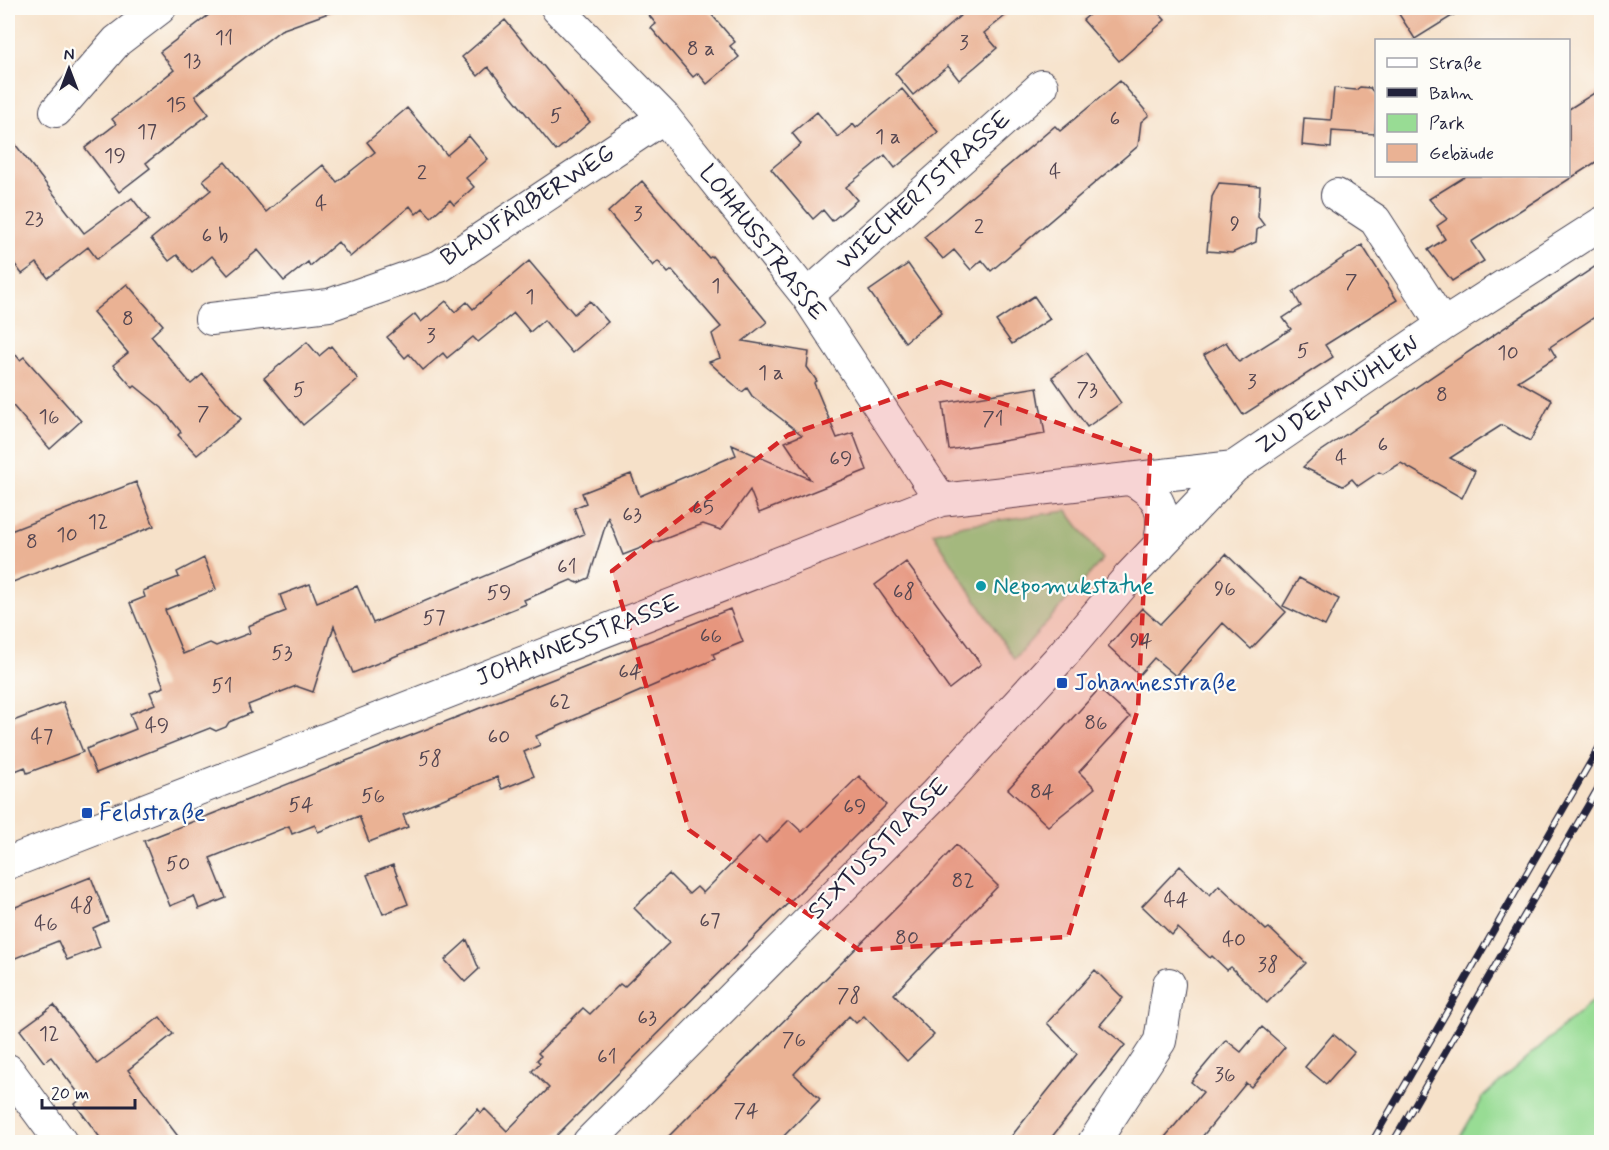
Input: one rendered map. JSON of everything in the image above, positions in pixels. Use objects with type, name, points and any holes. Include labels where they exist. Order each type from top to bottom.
[{"type":"street","points":[[56,111],[117,41],[160,8]]},
{"type":"street","name":"LOHAUSSTRASSE","points":[[558,8],[664,117],[807,297],[941,500]]},
{"type":"street","name":"WIECHERTSTRASSE","points":[[807,297],[1042,86]]},
{"type":"street","name":"BLAUFÄRBERWEG","points":[[211,319],[329,305],[440,266],[664,117]]},
{"type":"street","name":"ZU DEN MÜHLEN","points":[[1337,195],[1375,220],[1443,325]]},
{"type":"street","name":"ZU DEN MÜHLEN","points":[[1234,467],[1443,325],[1602,223]]},
{"type":"street","name":"JOHANNESSTRASSE","points":[[8,864],[941,500],[1234,467]]},
{"type":"street","name":"SIXTUSSTRASSE","points":[[589,1143],[936,793],[1159,546],[1234,467]]},
{"type":"street","points":[[1130,479],[1148,488],[1161,507],[1163,529],[1159,546]]},
{"type":"street","points":[[1094,1143],[1160,1041],[1169,984]]},
{"type":"street","points":[[8,1070],[61,1143]]},
{"type":"highlighted area","points":[[941,382],[1150,455],[1138,709],[1068,937],[859,950],[689,830],[612,571],[788,435]]},
{"type":"green space","points":[[1067,511],[1103,559],[1014,659],[933,533],[964,525]]},
{"type":"green space","points":[[1601,993],[1601,1142],[1457,1142],[1484,1096]]},
{"type":"building","points":[[218,8],[333,8],[334,11],[281,30],[195,96],[209,114],[146,163],[150,168],[119,192],[85,148],[116,124],[112,119],[174,70],[160,52]]},
{"type":"building","points":[[643,8],[706,8],[735,42],[730,46],[739,57],[707,84],[698,73],[693,77],[651,28],[656,24]]},
{"type":"building","points":[[969,8],[1015,8],[984,33],[997,48],[975,67],[959,80],[948,66],[913,95],[895,73]]},
{"type":"building","points":[[1097,8],[1154,8],[1165,20],[1119,61],[1083,20]]},
{"type":"building","points":[[1395,8],[1465,8],[1415,39]]},
{"type":"building","points":[[505,20],[590,122],[556,151],[488,67],[478,76],[462,57]]},
{"type":"building","points":[[1120,81],[1149,115],[1141,122],[1138,146],[991,271],[982,260],[971,270],[954,250],[943,259],[924,237],[1055,126],[1060,131]]},
{"type":"building","points":[[1360,87],[1370,88],[1375,94],[1375,134],[1332,131],[1331,148],[1302,145],[1304,118],[1331,120],[1334,88],[1356,90]]},
{"type":"building","points":[[1602,88],[1602,158],[1471,242],[1484,261],[1452,281],[1428,250],[1445,239],[1437,226],[1447,219],[1429,199],[1464,177],[1570,177],[1570,108]]},
{"type":"building","points":[[902,89],[938,132],[895,168],[885,155],[846,187],[857,200],[832,221],[823,210],[813,219],[771,169],[801,144],[792,133],[817,112],[838,137],[853,124],[856,128]]},
{"type":"building","points":[[407,108],[447,155],[469,136],[488,159],[466,178],[474,187],[454,205],[450,200],[431,217],[423,208],[416,214],[410,206],[350,257],[338,242],[310,266],[308,262],[284,281],[258,250],[228,275],[212,256],[192,273],[177,255],[169,261],[151,239],[211,190],[203,180],[225,162],[266,212],[323,165],[337,182],[375,152],[367,142]]},
{"type":"building","points":[[8,135],[84,233],[132,198],[149,220],[97,259],[88,247],[48,278],[37,263],[22,274],[8,255]]},
{"type":"building","points":[[642,181],[709,258],[712,256],[767,322],[743,341],[809,352],[807,367],[817,381],[814,383],[837,438],[853,433],[867,470],[759,513],[750,490],[721,530],[703,524],[623,555],[608,517],[589,578],[578,583],[571,580],[524,600],[526,604],[353,673],[334,626],[313,692],[296,686],[248,705],[251,713],[229,722],[226,727],[216,731],[210,728],[96,773],[86,749],[136,729],[130,714],[155,704],[150,692],[164,687],[130,603],[145,597],[143,591],[179,577],[177,572],[204,558],[216,589],[165,610],[183,654],[210,643],[216,646],[250,633],[248,626],[286,611],[280,595],[310,584],[317,602],[357,586],[373,623],[584,534],[574,508],[586,503],[582,493],[631,474],[640,496],[736,455],[732,445],[810,479],[785,442],[802,435],[752,396],[747,388],[742,392],[709,362],[720,358],[712,334],[721,327],[672,270],[668,273],[658,261],[653,266],[608,212]]},
{"type":"building","points":[[1219,183],[1260,186],[1258,217],[1264,225],[1257,230],[1256,242],[1232,253],[1207,251],[1212,197]]},
{"type":"building","points":[[1362,245],[1397,300],[1325,345],[1333,357],[1243,415],[1204,355],[1226,342],[1239,362],[1291,329],[1283,318],[1301,306],[1293,292]]},
{"type":"building","points":[[529,261],[574,314],[590,301],[608,322],[572,353],[544,320],[530,332],[514,313],[478,342],[473,337],[447,358],[443,353],[423,370],[409,354],[405,358],[387,337],[415,314],[421,322],[446,301],[455,312],[467,302],[473,309]]},
{"type":"building","points":[[1602,262],[1602,312],[1550,347],[1556,357],[1518,381],[1552,400],[1530,441],[1502,425],[1450,458],[1475,471],[1462,498],[1401,463],[1383,474],[1379,472],[1358,486],[1352,479],[1343,486],[1303,467],[1317,454]]},
{"type":"building","points":[[908,264],[942,312],[905,342],[869,291]]},
{"type":"building","points":[[127,284],[163,325],[151,336],[191,384],[203,374],[241,419],[197,455],[178,435],[181,432],[162,408],[135,386],[133,388],[113,365],[128,353],[93,312]]},
{"type":"building","points":[[1034,296],[1050,319],[1012,344],[996,321]]},
{"type":"building","points":[[307,342],[319,356],[331,346],[358,379],[303,425],[264,378]]},
{"type":"building","points":[[8,345],[20,360],[24,357],[81,421],[50,449],[8,400]]},
{"type":"building","points":[[1086,353],[1121,403],[1087,427],[1052,377]]},
{"type":"building","points":[[1037,387],[1045,434],[949,450],[943,403]]},
{"type":"building","points":[[136,482],[154,526],[8,584],[8,532]]},
{"type":"building","points":[[1226,554],[1286,612],[1251,649],[1223,623],[1176,676],[1154,658],[1139,675],[1108,646],[1142,608],[1160,624]]},
{"type":"building","points":[[906,562],[981,664],[949,689],[875,585]]},
{"type":"building","points":[[1299,578],[1339,599],[1325,626],[1283,606]]},
{"type":"building","points":[[730,609],[743,642],[713,654],[715,659],[536,736],[540,745],[524,752],[534,776],[502,789],[497,777],[403,815],[408,827],[369,842],[359,816],[318,832],[315,825],[292,834],[289,826],[210,858],[226,898],[199,909],[194,896],[170,906],[144,841]]},
{"type":"building","points":[[1099,689],[1130,717],[1079,772],[1095,788],[1048,826],[1008,789]]},
{"type":"building","points":[[63,702],[83,752],[27,773],[25,767],[8,774],[8,723]]},
{"type":"building","points":[[859,776],[886,805],[549,1143],[445,1143],[478,1109],[481,1113],[485,1109],[507,1131],[549,1088],[532,1071],[540,1063],[537,1060],[541,1056],[538,1053],[583,1008],[590,1014],[620,984],[624,987],[669,943],[634,908],[669,874],[689,894],[697,887],[703,893],[759,836],[766,843],[789,820],[802,832]]},
{"type":"building","points":[[956,845],[998,886],[894,994],[934,1035],[907,1061],[864,1016],[856,1023],[849,1016],[794,1074],[820,1099],[777,1143],[662,1143],[927,877]]},
{"type":"building","points":[[393,865],[408,904],[383,914],[367,875]]},
{"type":"building","points":[[1180,866],[1210,895],[1219,885],[1266,930],[1269,928],[1306,963],[1267,1003],[1231,967],[1227,970],[1212,956],[1210,958],[1178,928],[1172,935],[1142,906]]},
{"type":"building","points":[[91,877],[108,921],[93,928],[100,947],[67,960],[58,941],[8,961],[8,910]]},
{"type":"building","points":[[467,940],[479,969],[465,982],[445,960]]},
{"type":"building","points":[[1095,970],[1123,998],[1100,1025],[1125,1045],[1047,1143],[1006,1143],[1077,1054],[1047,1023]]},
{"type":"building","points":[[54,1005],[97,1064],[160,1017],[173,1034],[128,1070],[183,1143],[104,1143],[75,1104],[82,1098],[51,1057],[44,1062],[20,1030]]},
{"type":"building","points":[[1262,1027],[1285,1047],[1251,1087],[1246,1083],[1197,1143],[1160,1143],[1203,1092],[1191,1082],[1226,1040],[1241,1052]]},
{"type":"building","points":[[1333,1034],[1354,1052],[1326,1084],[1305,1067]]},
{"type":"railway","points":[[1372,1142],[1602,742]]},
{"type":"railway","points":[[1393,1142],[1602,781]]},
{"type":"place","name":"Nepomukstatue","points":[[981,586]]},
{"type":"place","name":"Johannesstraße","points":[[1062,683]]},
{"type":"place","name":"Feldstraße","points":[[87,813]]}]
